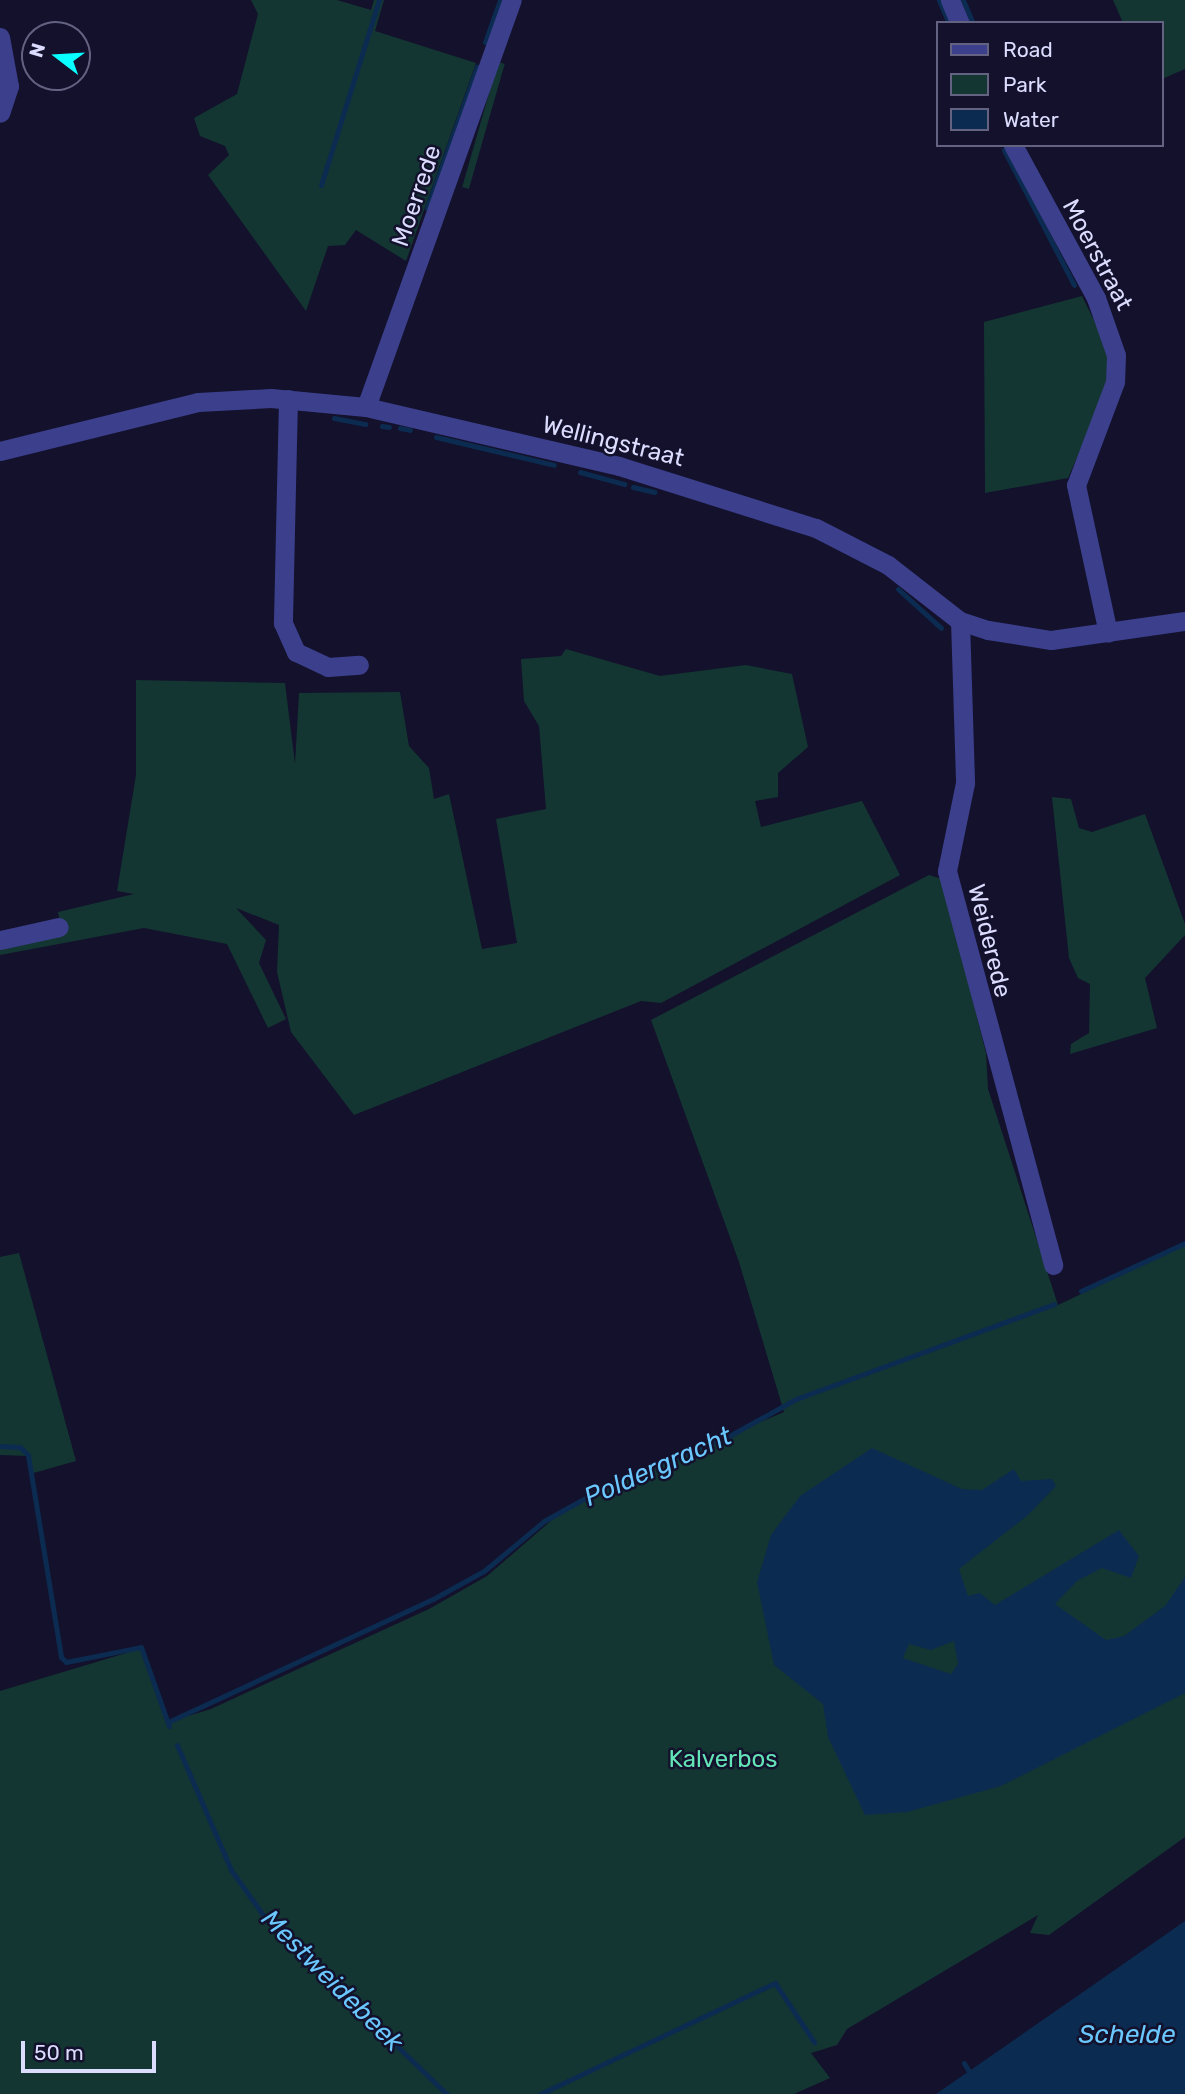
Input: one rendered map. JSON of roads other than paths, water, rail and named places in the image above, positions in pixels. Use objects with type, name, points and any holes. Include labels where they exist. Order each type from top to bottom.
[{"type":"street","name":"Moerrede","points":[[366,407],[512,0]]},
{"type":"street","points":[[950,0],[959,21]]},
{"type":"street","points":[[0,37],[9,86],[0,113]]},
{"type":"street","name":"Moerstraat","points":[[1014,147],[1096,298],[1116,355],[1115,382],[1076,485],[1108,633]]},
{"type":"street","name":"Wellingstraat","points":[[0,451],[198,402],[288,400],[366,407],[619,466],[816,528],[888,565],[960,621],[1051,640],[1185,621]]},
{"type":"street","points":[[288,400],[284,623],[296,652],[328,667],[359,665]]},
{"type":"street","name":"Weiderede","points":[[960,621],[965,783],[947,871],[1053,1265]]},
{"type":"street","points":[[0,940],[59,927]]},
{"type":"water","points":[[872,1448],[962,1489],[982,1490],[1014,1469],[1021,1481],[1052,1479],[1056,1486],[1028,1515],[959,1569],[968,1596],[980,1593],[995,1605],[1119,1530],[1139,1556],[1131,1578],[1102,1568],[1077,1581],[1055,1604],[1106,1640],[1124,1636],[1165,1606],[1185,1577],[1185,1693],[1001,1786],[907,1812],[865,1815],[828,1737],[823,1704],[774,1665],[757,1582],[771,1535],[800,1496]],"holes":[[[954,1641],[958,1664],[951,1674],[903,1658],[909,1644],[931,1650]]]},
{"type":"water","name":"Schelde","points":[[1185,1921],[1185,2094],[936,2094],[1073,1999]]},
{"type":"waterway","points":[[321,185],[379,0]]},
{"type":"waterway","points":[[485,42],[500,0]]},
{"type":"waterway","points":[[939,0],[948,21]]},
{"type":"waterway","points":[[963,0],[972,21]]},
{"type":"waterway","points":[[427,208],[477,67]]},
{"type":"waterway","points":[[1004,150],[1074,285]]},
{"type":"waterway","points":[[334,418],[365,424]]},
{"type":"waterway","points":[[382,426],[389,427]]},
{"type":"waterway","points":[[400,428],[410,430]]},
{"type":"waterway","points":[[436,437],[554,465]]},
{"type":"waterway","points":[[580,472],[624,484]]},
{"type":"waterway","points":[[633,487],[654,492]]},
{"type":"waterway","points":[[898,589],[941,628]]},
{"type":"waterway","name":"Poldergracht","points":[[1081,1291],[1185,1243]]},
{"type":"waterway","name":"Poldergracht","points":[[168,1722],[433,1599],[484,1571],[544,1521],[623,1477],[729,1436],[796,1399],[1054,1304]]},
{"type":"waterway","name":"Mestweidebeek","points":[[0,1446],[20,1447],[28,1455],[61,1657],[66,1662],[141,1647],[169,1726]]},
{"type":"waterway","name":"Mestweidebeek","points":[[177,1745],[231,1870],[269,1923],[447,2094]]},
{"type":"waterway","name":"Mestweidebeek","points":[[540,2094],[775,1983],[814,2042]]},
{"type":"waterway","name":"Mestweidebeek","points":[[964,2063],[971,2075]]},
{"type":"park label","name":"Kalverbos","points":[[723,1760]]}]
